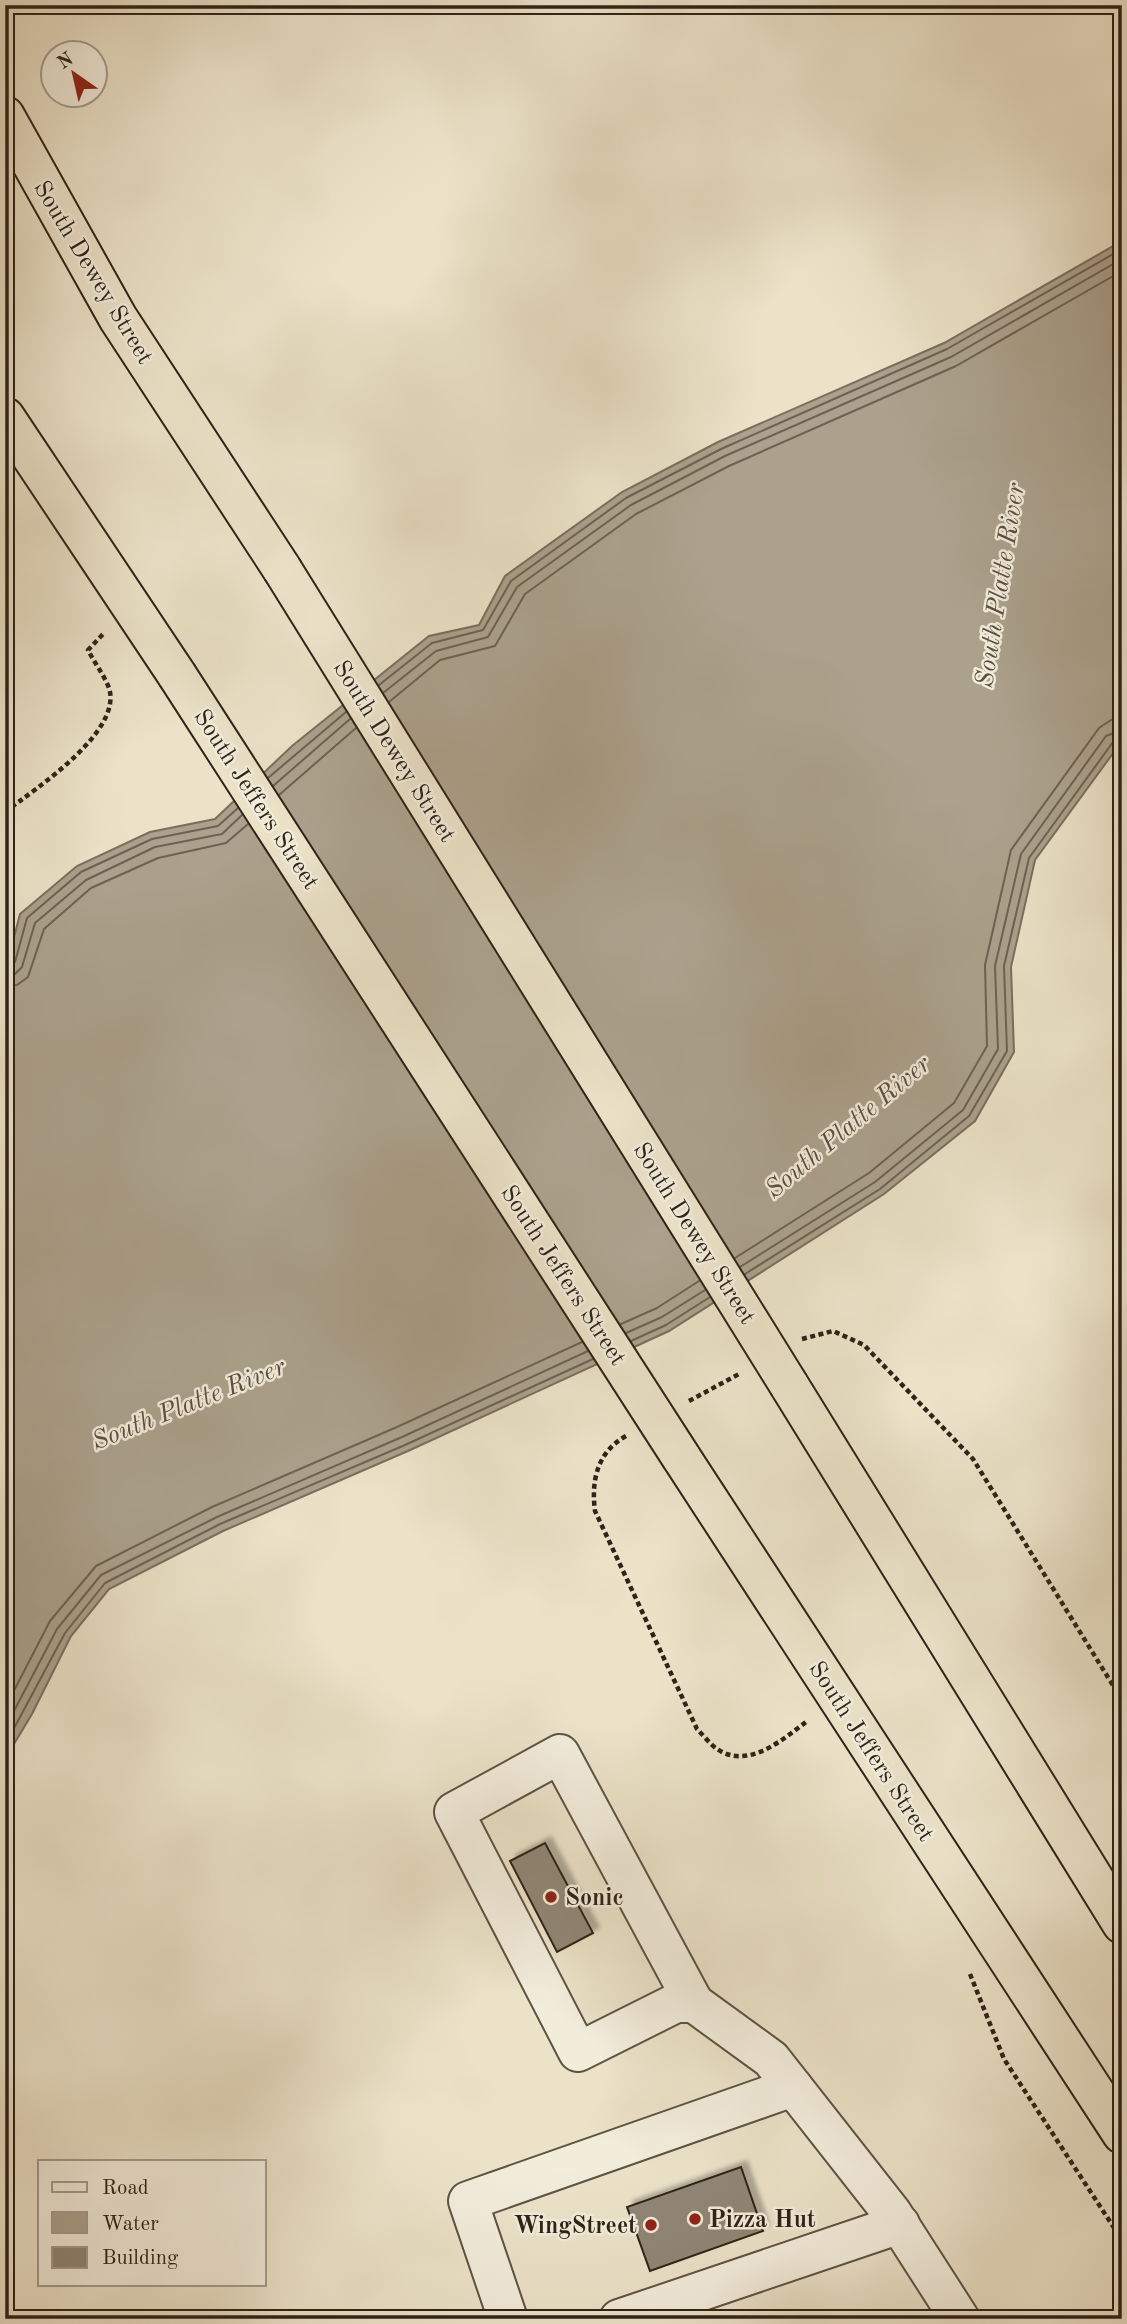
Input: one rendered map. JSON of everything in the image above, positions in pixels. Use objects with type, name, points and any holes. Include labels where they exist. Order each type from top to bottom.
[{"type":"highway","name":"South Dewey Street","points":[[5,116],[118,318],[282,569],[1122,1924]]},
{"type":"highway","name":"South Jeffers Street","points":[[5,418],[177,675],[681,1457],[1122,2134]]},
{"type":"lane","points":[[694,2003],[676,2003],[578,2052],[454,1812],[560,1754],[694,2003],[771,2059],[900,2224],[960,2319]]},
{"type":"lane","points":[[508,2319],[468,2201],[793,2087]]},
{"type":"lane","points":[[620,2319],[900,2224]]},
{"type":"path","points":[[5,812],[79,754],[107,717],[110,690],[88,650],[104,632],[97,622]]},
{"type":"path","points":[[793,1344],[834,1331],[864,1345],[973,1459],[1122,1700]]},
{"type":"path","points":[[678,1408],[747,1369]]},
{"type":"path","points":[[631,1433],[620,1439],[598,1463],[592,1490],[595,1511],[697,1729],[717,1749],[736,1756],[757,1753],[778,1744],[806,1722],[813,1733]]},
{"type":"path","points":[[969,1969],[1004,2059],[1122,2240]]},
{"type":"water","name":"South Platte River","points":[[1122,241],[1122,741],[1035,860],[1011,967],[1014,1052],[975,1121],[884,1194],[669,1331],[408,1451],[223,1531],[109,1589],[71,1636],[32,1714],[5,1759],[5,972],[20,914],[77,866],[150,832],[215,819],[292,746],[429,636],[479,625],[505,576],[622,492],[718,442],[944,343]]},
{"type":"building","name":"Sonic","points":[[545,1843],[593,1933],[557,1952],[510,1861]]},
{"type":"building","name":"Pizza Hut","points":[[741,2167],[763,2231],[650,2271],[627,2207]]},
{"type":"place","name":"Sonic","points":[[551,1897]]},
{"type":"place","name":"Pizza Hut","points":[[695,2219]]},
{"type":"place","name":"WingStreet","points":[[651,2225]]}]
